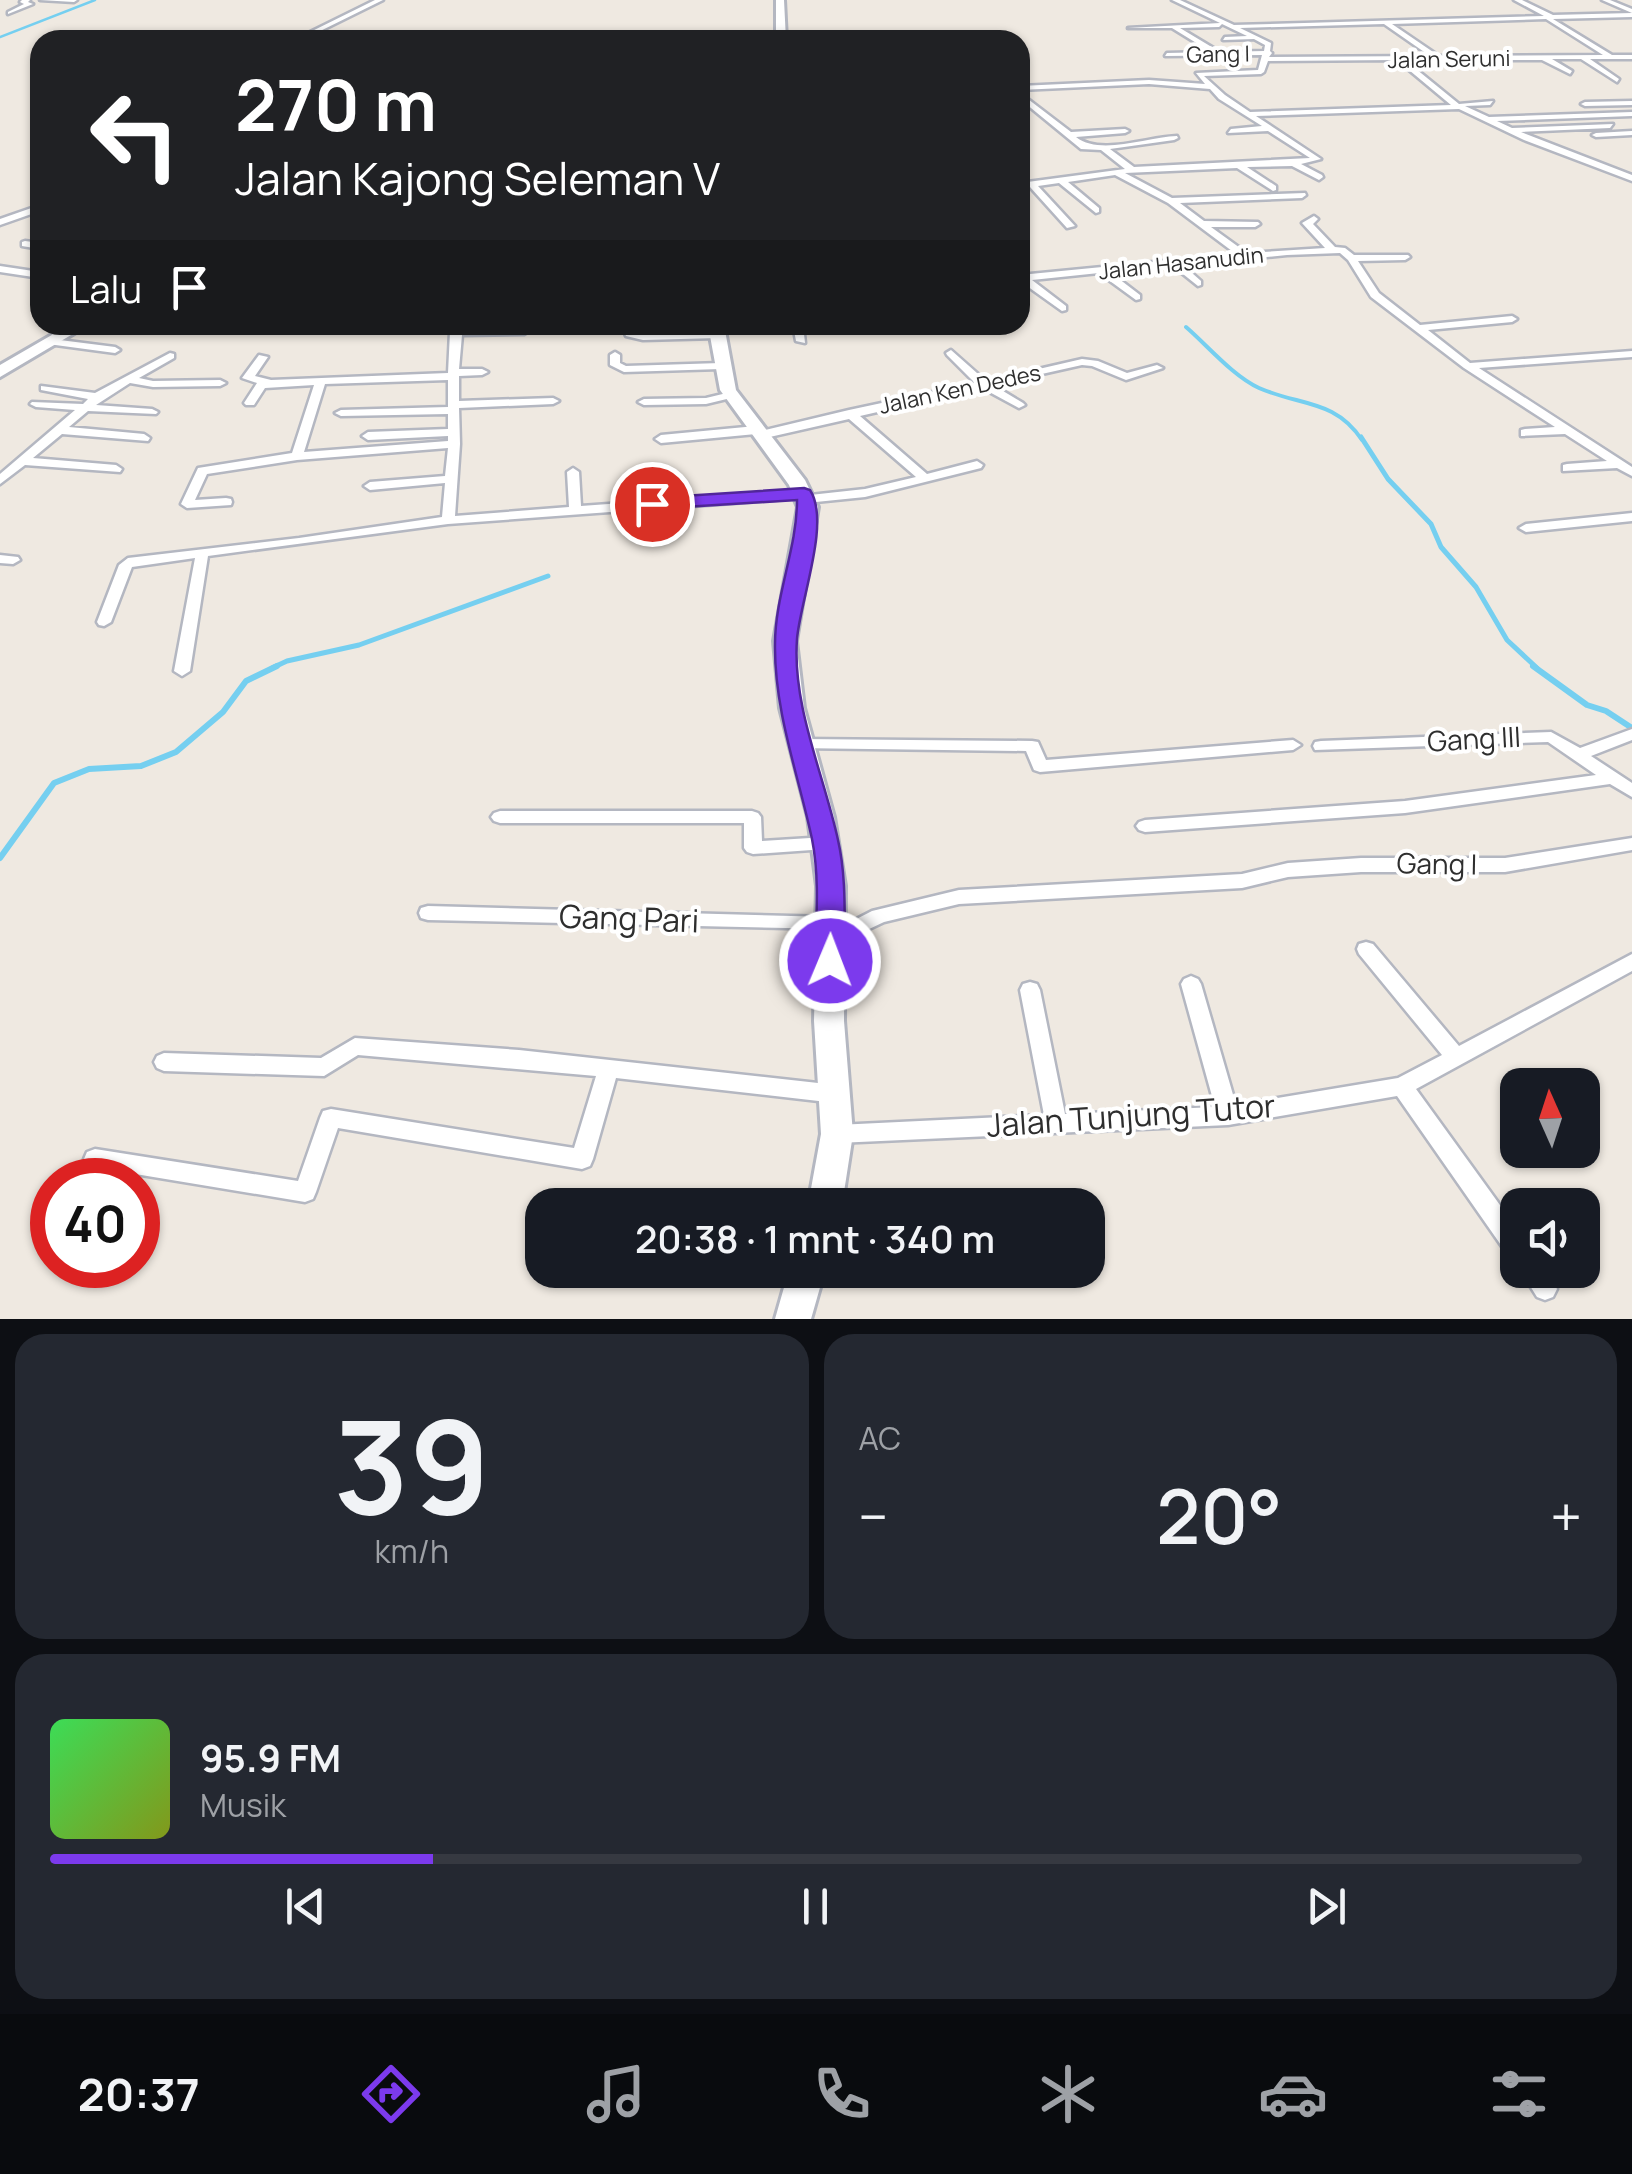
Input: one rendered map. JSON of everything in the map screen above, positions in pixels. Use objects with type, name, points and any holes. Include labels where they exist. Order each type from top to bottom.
[{"type":"street","points":[[10,14],[30,4],[23,2],[27,0]]},
{"type":"street","points":[[42,0],[74,0]]},
{"type":"street","points":[[318,30],[380,0]]},
{"type":"street","points":[[780,0],[781,30]]},
{"type":"street","points":[[1153,82],[1150,74],[1256,74],[1263,70],[1268,56],[1269,44],[1175,0]]},
{"type":"street","points":[[1517,0],[1610,56]]},
{"type":"street","points":[[1606,0],[1632,13]]},
{"type":"street","points":[[1480,12],[1514,30]]},
{"type":"street","name":"Gang I","points":[[1131,28],[1632,13]]},
{"type":"street","points":[[1164,19],[1219,54],[1228,66]]},
{"type":"street","points":[[1384,20],[1440,60]]},
{"type":"street","points":[[1260,24],[1276,32]]},
{"type":"street","points":[[1225,39],[1256,37]]},
{"type":"street","points":[[1303,46],[1319,60]]},
{"type":"street","points":[[1526,50],[1570,72]]},
{"type":"street","name":"Gang I","points":[[1166,55],[1268,56]]},
{"type":"street","name":"Jalan Seruni","points":[[1268,56],[1319,60],[1632,57]]},
{"type":"street","points":[[1580,57],[1617,80]]},
{"type":"street","points":[[1341,60],[1347,74]]},
{"type":"street","points":[[1366,60],[1376,70]]},
{"type":"street","points":[[1400,60],[1459,105],[1527,138],[1632,178]]},
{"type":"street","points":[[1465,60],[1480,70]]},
{"type":"street","points":[[1032,184],[1132,170],[1318,159],[1198,74]]},
{"type":"street","points":[[1030,88],[1153,82],[1211,86]]},
{"type":"street","points":[[1077,86],[1086,96]]},
{"type":"street","points":[[1584,104],[1632,102]]},
{"type":"street","points":[[1030,104],[1084,147],[1174,138]]},
{"type":"street","points":[[1252,114],[1490,104]]},
{"type":"street","points":[[1037,110],[1050,110]]},
{"type":"street","points":[[1293,113],[1315,125]]},
{"type":"street","points":[[1489,119],[1632,114]]},
{"type":"street","points":[[1064,132],[1106,125]]},
{"type":"street","points":[[1509,130],[1632,125]]},
{"type":"street","points":[[1231,131],[1271,128]]},
{"type":"street","points":[[1064,132],[1125,130]]},
{"type":"street","points":[[1527,138],[1632,133]]},
{"type":"street","points":[[1103,148],[1132,170]]},
{"type":"street","points":[[1293,163],[1319,177]]},
{"type":"street","points":[[1238,165],[1272,188]]},
{"type":"street","points":[[1116,172],[1171,201],[1245,256]]},
{"type":"street","points":[[1060,180],[1096,210]]},
{"type":"street","points":[[1032,184],[1070,226]]},
{"type":"street","points":[[1171,201],[1302,195]]},
{"type":"street","points":[[0,222],[30,212]]},
{"type":"street","points":[[1314,220],[1307,224],[1342,252],[1375,295],[1468,366],[1632,472]]},
{"type":"street","points":[[1204,224],[1255,224]]},
{"type":"street","points":[[25,244],[30,245]]},
{"type":"street","name":"Jalan Hasanudin","points":[[1030,277],[1245,256],[1342,252],[1405,257]]},
{"type":"street","points":[[1176,264],[1198,283]]},
{"type":"street","points":[[0,270],[30,273]]},
{"type":"street","points":[[1102,271],[1136,298]]},
{"type":"street","points":[[1030,284],[1062,308]]},
{"type":"street","points":[[1418,328],[1512,319]]},
{"type":"street","points":[[0,372],[64,335]]},
{"type":"street","points":[[448,520],[457,335]]},
{"type":"street","points":[[634,335],[664,335]]},
{"type":"street","points":[[718,335],[721,366],[731,395],[805,497],[807,526],[786,641],[792,708],[826,843],[837,1134],[827,1188]]},
{"type":"street","points":[[800,335],[801,341]]},
{"type":"street","points":[[52,342],[115,350]]},
{"type":"street","points":[[951,353],[959,365],[984,385],[1019,405]]},
{"type":"street","points":[[1468,366],[1632,354]]},
{"type":"street","points":[[616,355],[615,364],[624,369],[721,366]]},
{"type":"street","points":[[0,480],[97,398],[170,356]]},
{"type":"street","points":[[263,357],[248,380],[278,382],[482,372]]},
{"type":"street","name":"Jalan Ken Dedes","points":[[661,439],[759,432],[1082,362],[1129,377],[1157,368]]},
{"type":"street","points":[[128,379],[153,384],[220,383]]},
{"type":"street","points":[[297,456],[321,380]]},
{"type":"street","points":[[250,403],[261,385],[278,382]]},
{"type":"street","points":[[44,388],[97,398]]},
{"type":"street","points":[[644,402],[731,395]]},
{"type":"street","points":[[341,414],[552,401]]},
{"type":"street","points":[[36,404],[152,412]]},
{"type":"street","points":[[849,413],[925,478]]},
{"type":"street","points":[[61,430],[144,438]]},
{"type":"street","points":[[1525,433],[1567,430]]},
{"type":"street","points":[[368,436],[454,438]]},
{"type":"street","points":[[226,502],[187,504],[202,471],[454,438]]},
{"type":"street","points":[[22,461],[116,470]]},
{"type":"street","points":[[1567,468],[1618,464]]},
{"type":"street","points":[[104,622],[128,562],[448,520],[576,508],[864,493],[977,465]]},
{"type":"street","points":[[573,472],[576,508]]},
{"type":"street","points":[[370,486],[450,479]]},
{"type":"street","points":[[1526,528],[1632,517]]},
{"type":"street","points":[[182,672],[202,554]]},
{"type":"street","points":[[1581,754],[1632,734]]},
{"type":"street","name":"Gang III","points":[[1321,746],[1551,737],[1632,791]]},
{"type":"street","points":[[801,744],[1032,746],[1040,766],[1293,745]]},
{"type":"street","points":[[1145,826],[1405,807],[1615,778]]},
{"type":"street","points":[[500,817],[752,817],[753,848],[826,843]]},
{"type":"street","name":"Gang I","points":[[830,932],[959,897],[1242,881],[1288,870],[1362,865],[1505,864],[1632,844]]},
{"type":"street","name":"Gang Pari","points":[[428,913],[830,932]]},
{"type":"street","points":[[1366,949],[1456,1057]]},
{"type":"street","name":"Jalan Tunjung Tutor","points":[[837,1134],[1228,1116],[1402,1086],[1632,962]]},
{"type":"street","points":[[1191,984],[1228,1116]]},
{"type":"street","points":[[1030,990],[1056,1124]]},
{"type":"street","points":[[164,1062],[324,1067],[355,1046],[609,1068],[836,1094]]},
{"type":"street","points":[[160,1169],[305,1192],[332,1118],[582,1159],[609,1068]]},
{"type":"street","points":[[1402,1086],[1500,1225]]},
{"type":"street","points":[[793,1319],[802,1288]]},
{"type":"waterway","points":[[0,37],[95,0]]},
{"type":"waterway","points":[[1186,327],[1249,383],[1328,410],[1352,427],[1362,440]]},
{"type":"waterway","points":[[1361,437],[1388,479],[1431,524],[1441,547],[1476,587],[1507,640],[1537,668]]},
{"type":"waterway","points":[[272,668],[359,645],[548,576]]},
{"type":"waterway","points":[[0,858],[54,783],[89,769],[141,766],[176,752],[223,712],[246,681],[277,666]]},
{"type":"waterway","points":[[1533,666],[1587,705],[1606,711],[1632,728]]},
{"type":"route","points":[[652,504],[804,494],[806,499],[805,542],[787,620],[787,675],[826,843],[831,886],[830,961]]}]
